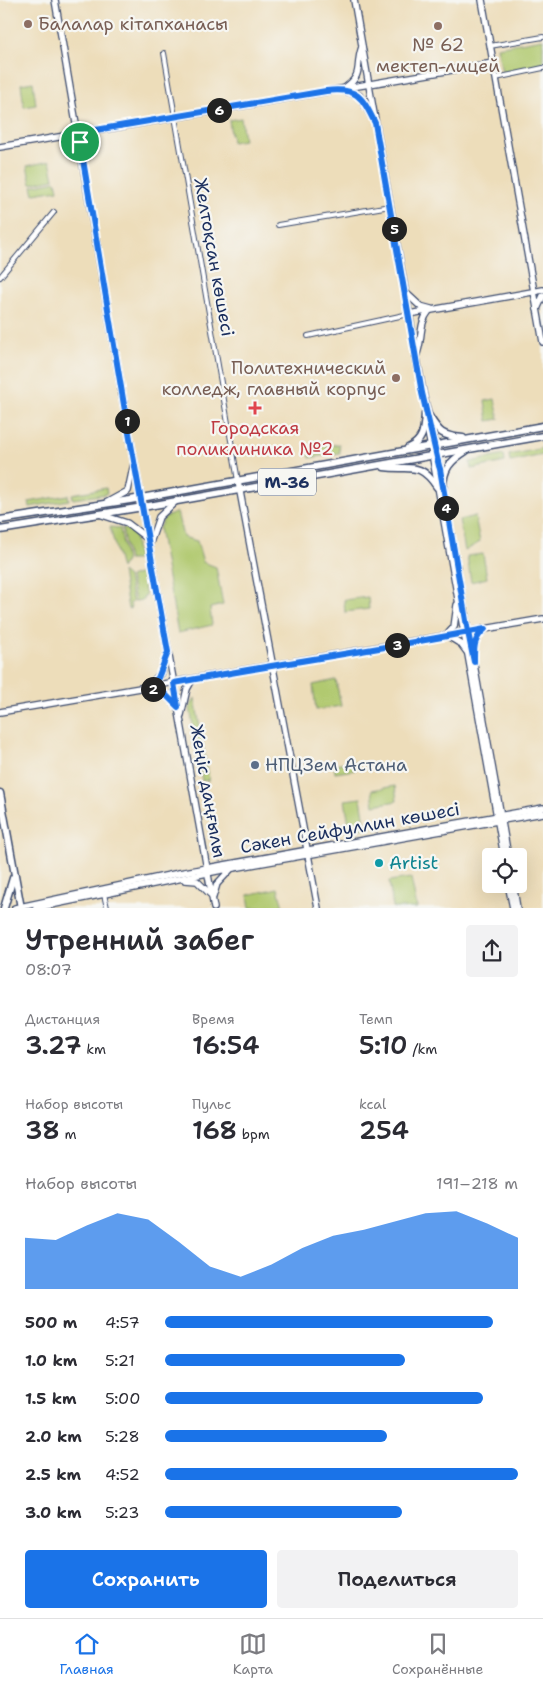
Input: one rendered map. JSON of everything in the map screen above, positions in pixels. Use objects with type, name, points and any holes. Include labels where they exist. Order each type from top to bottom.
[{"type":"main road","name":"Жеңіс даңғылы","points":[[55,0],[134,461],[214,908]]},
{"type":"main road","points":[[354,0],[466,633],[468,654],[506,848]]},
{"type":"main road","points":[[482,0],[543,342]]},
{"type":"main road","points":[[344,88],[354,81],[358,74],[362,45]]},
{"type":"main road","points":[[0,147],[493,62]]},
{"type":"main road","points":[[333,90],[349,91],[359,95],[375,123]]},
{"type":"main road","points":[[409,314],[543,290]]},
{"type":"main road","points":[[405,292],[420,306],[438,309]]},
{"type":"main road","points":[[537,311],[543,296]]},
{"type":"main road","points":[[416,356],[420,349],[422,322],[429,311]]},
{"type":"main road","points":[[426,413],[444,436],[472,439]]},
{"type":"main road","points":[[403,451],[419,441],[423,434],[426,413]]},
{"type":"main road","name":"M-36","points":[[0,520],[141,498],[543,426]]},
{"type":"main road","name":"M-36","points":[[0,530],[175,502],[543,436]]},
{"type":"main road","points":[[471,449],[448,465],[440,487],[458,601],[474,662]]},
{"type":"main road","points":[[102,504],[128,491],[134,461]]},
{"type":"main road","points":[[378,466],[390,468],[413,466],[421,469],[440,487]]},
{"type":"main road","name":"Желтоқсан көшесі","points":[[238,481],[318,908]]},
{"type":"main road","points":[[98,514],[127,523],[149,542],[159,517],[175,502]]},
{"type":"main road","points":[[447,636],[454,627],[458,601]]},
{"type":"main road","points":[[0,712],[272,667],[543,618]]},
{"type":"main road","points":[[485,629],[477,636],[473,649],[474,662],[503,848]]},
{"type":"main road","points":[[447,636],[461,644],[468,654]]},
{"type":"main road","points":[[147,688],[158,678],[168,652]]},
{"type":"main road","points":[[180,720],[187,689],[192,680]]},
{"type":"main road","points":[[147,688],[165,694],[178,707]]},
{"type":"main road","points":[[0,793],[19,908]]},
{"type":"main road","name":"Сәкен Сейфуллин көшесі","points":[[499,819],[543,808]]},
{"type":"main road","name":"Сәкен Сейфуллин көшесі","points":[[19,908],[206,871],[499,819],[543,813]]},
{"type":"main road","name":"Сәкен Сейфуллин көшесі","points":[[36,908],[206,871],[240,867],[307,853]]},
{"type":"main road","points":[[176,879],[197,881],[212,898],[217,884],[223,875],[240,867]]},
{"type":"main road","points":[[4,908],[14,875]]},
{"type":"main road","points":[[510,893],[513,908]]},
{"type":"main road","points":[[514,893],[517,908]]},
{"type":"street","points":[[490,46],[543,37]]},
{"type":"street","name":"Желтоқсан көшесі","points":[[164,53],[238,481]]},
{"type":"street","points":[[496,78],[543,68]]},
{"type":"street","points":[[278,225],[390,206]]},
{"type":"street","points":[[0,276],[54,212]]},
{"type":"street","points":[[308,336],[409,314]]},
{"type":"street","points":[[104,894],[107,908]]},
{"type":"green space","points":[[543,39],[543,65],[502,73],[497,47]]},
{"type":"green space","points":[[33,82],[36,105],[24,107],[21,84]]},
{"type":"green space","points":[[241,118],[244,140],[232,142],[229,120]]},
{"type":"green space","points":[[50,161],[54,179],[31,184],[27,166]]},
{"type":"green space","points":[[56,181],[58,190],[34,194],[32,186]]},
{"type":"green space","points":[[495,399],[499,419],[488,421],[485,401]]},
{"type":"green space","points":[[339,444],[340,453],[310,458],[308,449]]},
{"type":"green space","points":[[543,448],[543,455],[510,462],[509,455]]},
{"type":"green space","points":[[504,455],[505,462],[471,469],[470,462]]},
{"type":"green space","points":[[106,488],[107,494],[73,499],[72,494]]},
{"type":"green space","points":[[68,495],[69,500],[30,507],[29,502]]},
{"type":"green space","points":[[177,512],[183,537],[197,541],[203,562],[216,567],[223,605],[210,608],[212,625],[178,633],[159,528],[164,518]]},
{"type":"green space","points":[[475,516],[480,542],[465,551],[459,520]]},
{"type":"green space","points":[[110,527],[120,528],[126,561],[121,569]]},
{"type":"green space","points":[[122,528],[134,532],[138,560],[128,560]]},
{"type":"green space","points":[[483,554],[487,578],[471,582],[467,556]]},
{"type":"green space","points":[[122,572],[128,577],[133,602],[130,603],[131,608],[128,609]]},
{"type":"green space","points":[[141,573],[146,596],[143,597],[143,600],[135,601],[130,577]]},
{"type":"green space","points":[[368,597],[369,609],[345,612],[344,600]]},
{"type":"green space","points":[[336,680],[341,706],[316,710],[313,685]]},
{"type":"green space","points":[[195,698],[209,780],[202,781],[190,708]]},
{"type":"green space","points":[[354,761],[355,770],[335,773],[334,764]]},
{"type":"green space","points":[[395,786],[397,801],[374,805],[372,790]]},
{"type":"green space","points":[[361,798],[366,828],[350,830],[345,800]]},
{"type":"green space","points":[[411,878],[417,908],[393,908],[389,881]]},
{"type":"green space","points":[[278,888],[283,907],[250,908],[248,895]]},
{"type":"place","name":"Балалар кітапханасы","points":[[28,24]]},
{"type":"place","name":"№ 62 мектеп-лицей","points":[[438,26]]},
{"type":"place","name":"Политехнический колледж, главный корпус","points":[[396,378]]},
{"type":"place","name":"Городская поликлиника №2","points":[[255,408]]},
{"type":"place","name":"НПЦЗем Астана","points":[[255,765]]},
{"type":"place","name":"Artist","points":[[379,863]]},
{"type":"route","points":[[80,142],[78,133],[326,91],[354,92],[363,100],[375,123],[422,393],[440,469],[468,632],[474,662],[474,644],[477,636],[485,629],[473,632],[468,632],[174,683],[178,707],[165,694],[147,688],[158,678],[168,652],[80,142]]}]
